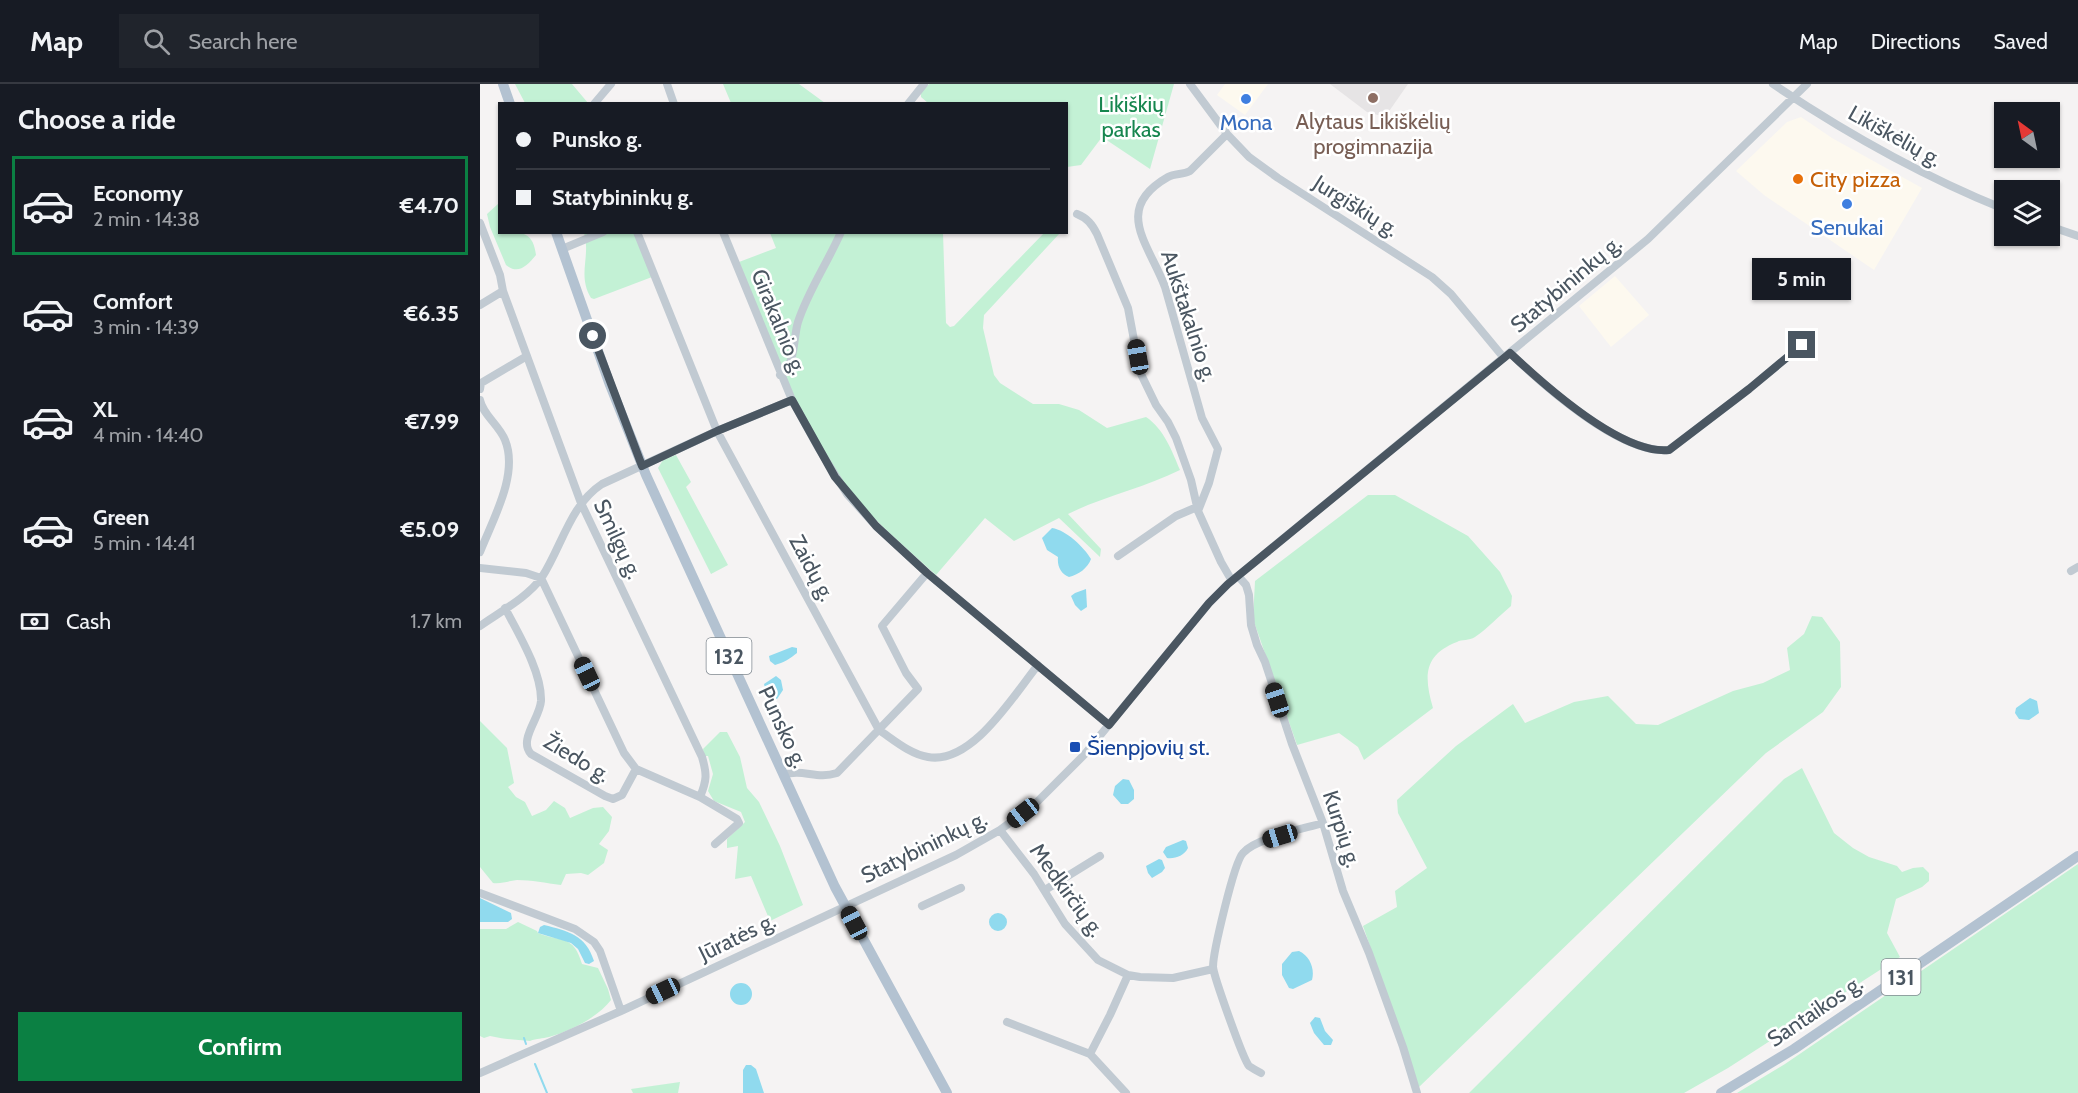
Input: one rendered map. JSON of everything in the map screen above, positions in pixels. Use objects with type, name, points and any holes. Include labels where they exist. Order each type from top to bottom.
[{"type":"main road","points":[[503,84],[509,102]]},
{"type":"main road","name":"Punsko g.","points":[[557,234],[610,385],[642,466],[844,906],[947,1093]]},
{"type":"main road","name":"Santaikos g.","points":[[1721,1093],[1794,1049],[2078,856]]},
{"type":"street","points":[[596,102],[611,84]]},
{"type":"street","points":[[667,84],[673,102]]},
{"type":"street","points":[[910,102],[924,84]]},
{"type":"street","name":"Jurgiškių g.","points":[[1190,84],[1227,134],[1250,157],[1278,178],[1432,277],[1507,355],[1566,403],[1621,437],[1648,448],[1660,451],[1669,450],[1802,345]]},
{"type":"street","name":"Likiškėlių g.","points":[[1773,84],[1901,162],[1994,205]]},
{"type":"street","name":"Statybininkų g.","points":[[844,906],[956,855],[1000,830],[1034,805],[1059,782],[1209,603],[1235,578],[1648,239],[1807,84]]},
{"type":"street","name":"Aukštakalnio g.","points":[[1198,509],[1209,483],[1218,449],[1202,418],[1165,287],[1139,228],[1137,217],[1138,207],[1154,188],[1169,176],[1183,175],[1190,171],[1227,134]]},
{"type":"street","points":[[1077,214],[1092,224],[1105,252],[1128,308],[1140,372],[1176,438],[1191,480],[1198,509],[1221,562],[1235,578]]},
{"type":"street","name":"Smilgų g.","points":[[480,223],[481,232],[500,275],[503,291],[581,503],[702,757],[706,770],[706,782],[700,797]]},
{"type":"street","points":[[2060,230],[2078,236]]},
{"type":"street","points":[[562,249],[598,234]]},
{"type":"street","name":"Zaidų g.","points":[[639,234],[717,431],[879,730],[914,753],[929,757],[944,757],[963,751],[979,739],[1038,665]]},
{"type":"street","name":"Girakalnio g.","points":[[724,234],[780,375],[819,449],[848,494],[876,526],[927,573],[1109,725]]},
{"type":"street","points":[[780,375],[786,371],[789,364],[798,322],[840,234]]},
{"type":"street","points":[[480,305],[503,291]]},
{"type":"street","points":[[480,389],[481,383],[488,378],[527,356]]},
{"type":"street","points":[[480,400],[488,416],[499,428],[511,458],[504,490],[480,552]]},
{"type":"street","points":[[480,626],[526,593],[541,578],[581,503],[590,492],[602,484],[717,431],[792,400]]},
{"type":"street","points":[[1118,556],[1176,516],[1198,509]]},
{"type":"street","points":[[480,568],[526,573],[541,578]]},
{"type":"street","points":[[783,775],[793,771],[827,776],[837,772],[918,689],[906,673],[882,626],[927,573]]},
{"type":"street","name":"Žiedo g.","points":[[541,578],[624,753],[636,769],[700,797],[737,819],[739,823],[715,844]]},
{"type":"street","name":"Kurpių g.","points":[[1235,578],[1246,585],[1251,625],[1257,645],[1323,823],[1343,891],[1369,953],[1417,1093]]},
{"type":"street","name":"Žiedo g.","points":[[505,608],[533,665],[539,686],[541,701],[526,740],[527,750],[613,799],[622,795],[636,769]]},
{"type":"street","points":[[1261,1073],[1249,1065],[1213,969],[1227,901],[1241,854],[1259,842],[1323,823]]},
{"type":"street","name":"Medkirčių g.","points":[[1000,830],[1035,874],[1065,924],[1098,960],[1128,975],[1173,978],[1213,969]]},
{"type":"street","points":[[1045,891],[1100,856]]},
{"type":"street","points":[[922,906],[961,888]]},
{"type":"street","points":[[480,893],[575,930],[594,942],[600,951],[621,1011]]},
{"type":"street","name":"Jūratės g.","points":[[480,1073],[621,1011],[844,906]]},
{"type":"street","points":[[1090,1054],[1128,975]]},
{"type":"street","points":[[1007,1022],[1090,1054],[1126,1093]]},
{"type":"shaded area","points":[[1225,84],[1268,84],[1245,115],[1217,95]]},
{"type":"shaded area","name":"Alytaus Likiškėlių progimnazija","points":[[1330,84],[1408,84],[1385,117],[1367,112]]},
{"type":"shaded area","points":[[1801,117],[1832,138],[1922,188],[1874,270],[1764,195],[1736,171],[1787,122]]},
{"type":"shaded area","points":[[1615,276],[1649,315],[1611,347],[1579,306]]},
{"type":"green space","points":[[515,84],[572,84],[587,102],[524,102]]},
{"type":"green space","points":[[723,84],[799,84],[824,102],[731,102]]},
{"type":"green space","name":"Likiškių parkas","points":[[929,84],[1174,84],[1150,169],[1102,137],[1081,165],[1068,167],[1068,102],[927,102],[921,97],[921,92]]},
{"type":"green space","points":[[498,204],[498,234],[524,234],[532,241],[536,255],[526,266],[514,269],[506,265],[487,214]]},
{"type":"green space","points":[[584,234],[635,234],[652,277],[594,299],[591,298],[584,273]]},
{"type":"green space","points":[[770,234],[943,234],[946,323],[950,327],[954,326],[1043,234],[1059,234],[984,315],[983,328],[994,375],[1000,383],[1033,404],[1059,404],[1079,410],[1107,428],[1146,417],[1163,434],[1180,470],[1068,514],[1101,549],[1100,557],[1059,518],[1014,541],[985,518],[936,575],[852,495],[823,453],[798,403],[739,262],[776,248]]},
{"type":"green space","points":[[676,455],[691,482],[686,487],[728,565],[711,574],[658,468],[663,460]]},
{"type":"green space","points":[[1368,495],[1395,495],[1468,536],[1500,572],[1512,596],[1511,606],[1480,634],[1457,642],[1438,653],[1432,660],[1428,677],[1433,708],[1364,760],[1358,747],[1339,733],[1297,745],[1253,619],[1255,581]]},
{"type":"green space","points":[[1812,616],[1822,617],[1840,642],[1841,687],[1823,712],[1766,753],[1419,1087],[1363,926],[1397,907],[1395,891],[1427,868],[1398,813],[1397,800],[1456,746],[1513,704],[1525,723],[1574,702],[1608,696],[1636,724],[1658,725],[1733,691],[1763,683],[1790,670],[1787,648],[1804,634]]},
{"type":"green space","points":[[480,721],[507,748],[514,783],[508,787],[516,797],[525,802],[532,816],[546,810],[554,801],[565,808],[570,818],[593,808],[603,807],[612,817],[609,831],[599,844],[608,850],[604,863],[588,875],[566,874],[561,885],[522,880],[493,883],[480,867]]},
{"type":"green space","points":[[720,732],[727,732],[740,757],[747,788],[759,802],[780,846],[803,905],[770,921],[751,876],[735,879],[738,846],[727,848],[727,839],[745,822],[741,812],[714,801],[708,791],[713,774],[708,756],[704,756],[703,749]]},
{"type":"green space","points":[[1802,768],[1834,833],[1853,848],[1869,857],[1897,866],[1902,872],[1923,867],[1929,873],[1929,881],[1922,887],[1896,899],[1887,933],[1900,957],[1728,1068],[1684,1093],[1469,1093],[1784,779]]},
{"type":"green space","points":[[2078,864],[2078,1093],[1737,1093],[1785,1064]]},
{"type":"green space","points":[[518,922],[538,933],[566,941],[575,948],[582,964],[598,968],[611,1000],[606,1006],[583,1023],[546,1038],[530,1041],[480,1036],[480,929],[506,929]]},
{"type":"green space","points":[[680,1082],[678,1093],[633,1093],[631,1089]]},
{"type":"water","points":[[1052,528],[1074,540],[1091,559],[1079,573],[1066,576],[1060,569],[1058,557],[1047,550],[1042,538]]},
{"type":"water","points":[[1086,589],[1087,607],[1081,611],[1071,596]]},
{"type":"water","points":[[792,647],[797,648],[797,653],[790,658],[775,665],[770,661],[769,656]]},
{"type":"water","points":[[776,676],[781,680],[783,690],[777,699],[773,699],[766,692],[764,684]]},
{"type":"water","points":[[2030,698],[2037,701],[2039,713],[2029,720],[2019,719],[2015,713],[2016,708]]},
{"type":"water","points":[[1123,779],[1129,780],[1134,790],[1134,799],[1128,804],[1121,804],[1113,795],[1115,786]]},
{"type":"water","points":[[1183,840],[1186,841],[1188,848],[1186,851],[1179,856],[1167,858],[1163,852],[1166,847]]},
{"type":"water","points":[[1159,859],[1162,860],[1165,868],[1152,878],[1146,866]]},
{"type":"water","points":[[480,898],[511,913],[512,919],[508,922],[480,922]]},
{"type":"water","points":[[998,913],[1004,916],[1007,922],[1004,928],[998,931],[992,928],[989,922],[992,916]]},
{"type":"water","points":[[544,925],[568,932],[581,940],[591,952],[594,961],[589,964],[585,963],[578,949],[571,943],[538,933],[540,927]]},
{"type":"water","points":[[1299,951],[1309,959],[1313,976],[1312,980],[1293,989],[1289,988],[1282,975],[1282,964],[1292,952]]},
{"type":"water","points":[[741,983],[749,986],[752,994],[749,1002],[741,1005],[733,1002],[730,994],[733,986]]},
{"type":"water","points":[[1315,1017],[1320,1018],[1325,1031],[1333,1040],[1331,1045],[1324,1045],[1314,1033],[1310,1023]]},
{"type":"water","points":[[746,1065],[751,1065],[756,1069],[764,1093],[743,1093],[743,1070]]},
{"type":"waterway","points":[[524,1038],[526,1044]]},
{"type":"waterway","points":[[535,1064],[547,1093]]},
{"type":"place","name":"Alytaus Likiškėlių progimnazija","points":[[1373,98]]},
{"type":"place","name":"Mona","points":[[1246,99]]},
{"type":"place","name":"City pizza","points":[[1798,179]]},
{"type":"place","name":"Senukai","points":[[1847,204]]},
{"type":"place","name":"Šienpjovių st.","points":[[1075,747]]},
{"type":"route","points":[[593,336],[642,466],[717,431],[792,400],[835,477],[876,526],[927,573],[1109,725],[1209,603],[1228,584],[1510,353],[1566,403],[1593,421],[1621,437],[1660,451],[1669,450],[1802,345]]}]
